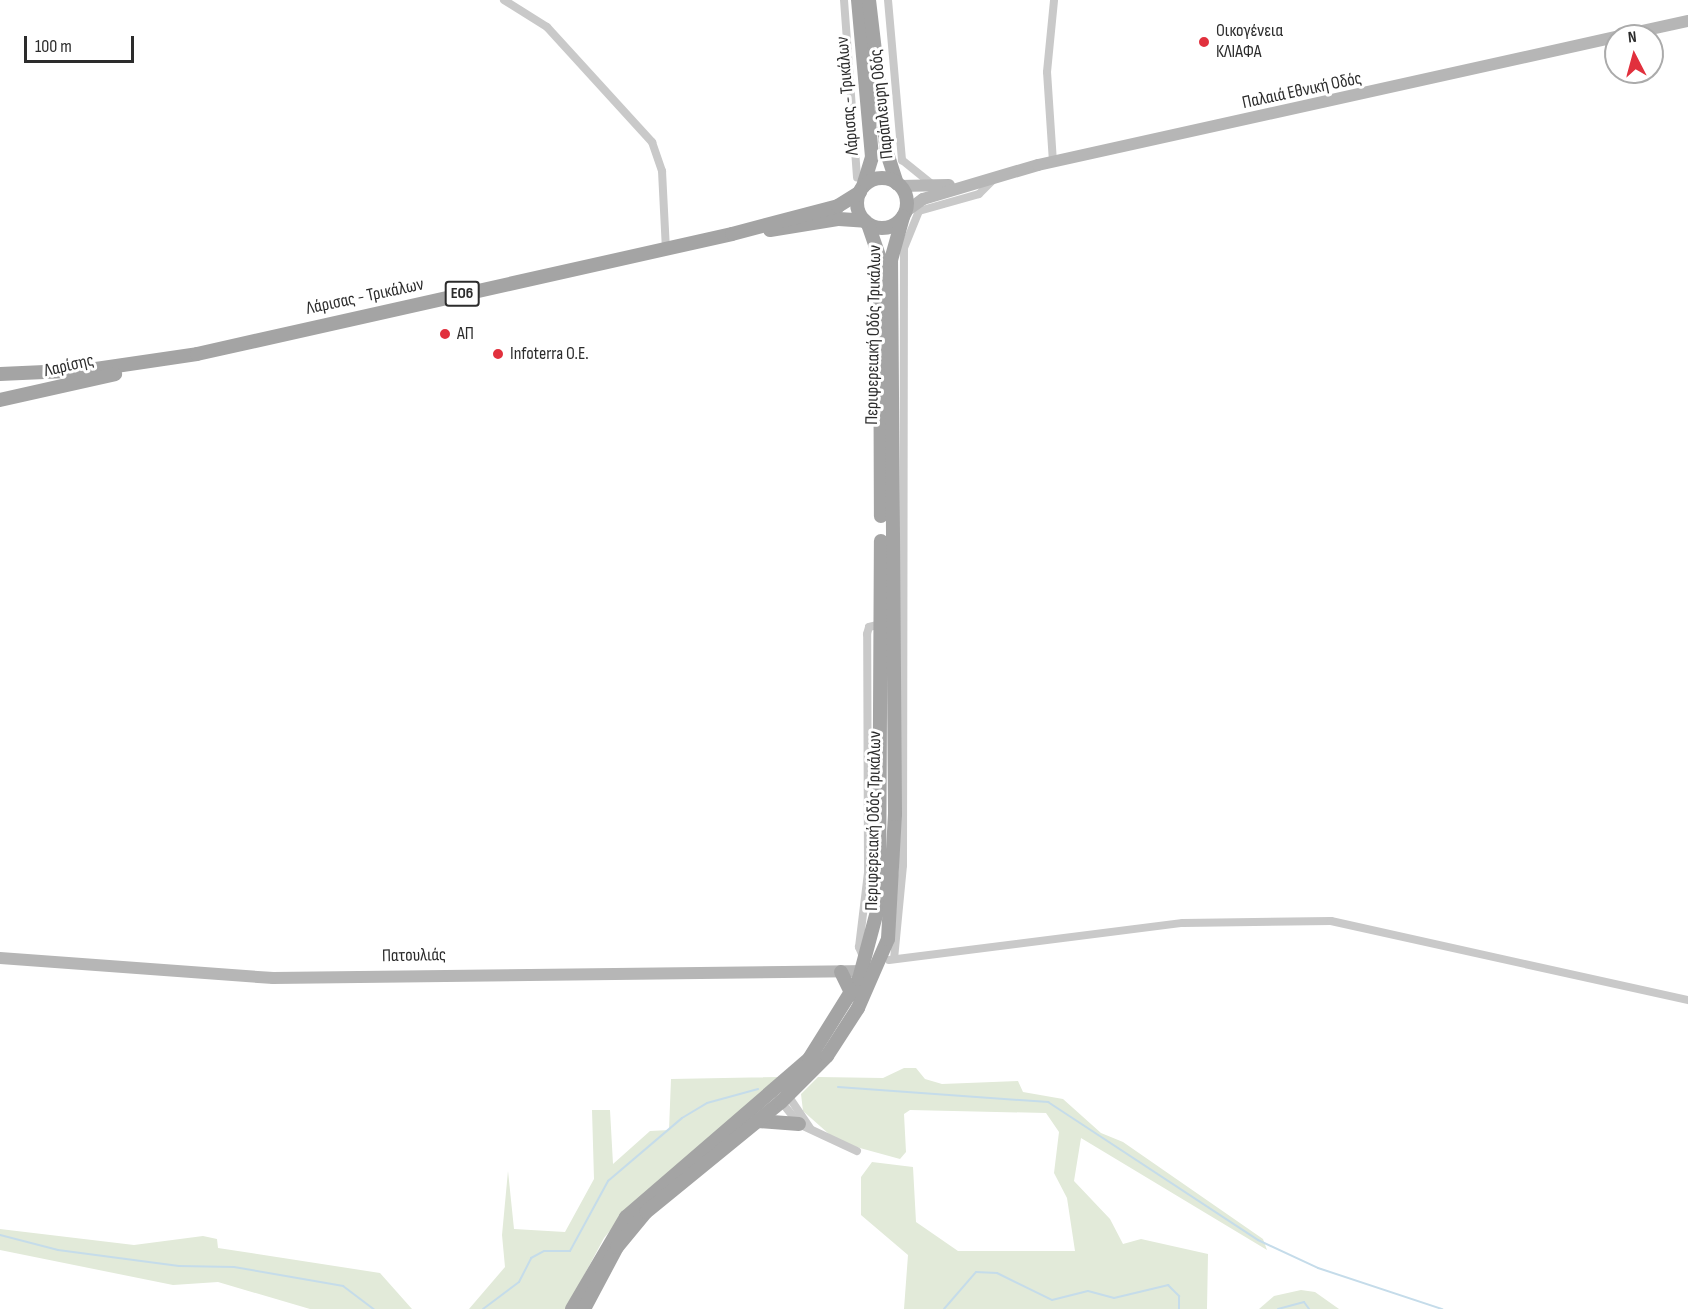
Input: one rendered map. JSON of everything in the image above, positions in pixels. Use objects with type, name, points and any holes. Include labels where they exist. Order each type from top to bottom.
[{"type":"main road","name":"Λάρισας - Τρικάλων","points":[[145,363],[666,249],[838,206],[860,186],[872,157],[858,0]]},
{"type":"main road","name":"Λάρισας - Τρικάλων","points":[[869,0],[887,153],[898,185]]},
{"type":"main road","name":"Παλαιά Εθνική Οδός","points":[[1664,26],[1688,21]]},
{"type":"main road","name":"Παλαιά Εθνική Οδός","points":[[904,214],[923,199],[1053,162],[1604,39]]},
{"type":"main road","name":"Παλαιά Εθνική Οδός","points":[[898,185],[937,188],[995,178]]},
{"type":"main road","name":"ΕΟ6","points":[[860,186],[876,179],[898,185]]},
{"type":"main road","points":[[898,185],[904,214]]},
{"type":"main road","points":[[860,186],[857,207],[867,223]]},
{"type":"main road","name":"ΕΟ6","points":[[867,223],[891,226],[904,214]]},
{"type":"main road","name":"Περιφερειακή Οδός Τρικάλων","points":[[573,1309],[626,1217],[781,1093],[837,1042],[871,967],[895,873],[897,391],[891,260],[904,214]]},
{"type":"main road","name":"Λάρισας - Τρικάλων","points":[[732,234],[839,219],[867,223]]},
{"type":"main road","name":"Περιφερειακή Οδός Τρικάλων","points":[[584,1309],[617,1247],[646,1212],[758,1120],[818,1049],[871,967],[879,904],[880,258],[867,223]]},
{"type":"main road","name":"ΕΟ6","points":[[0,374],[145,363]]},
{"type":"main road","name":"Λαρίσης","points":[[0,400],[145,363]]},
{"type":"main road","name":"Πατουλιάς","points":[[0,958],[273,978],[835,970],[871,967]]},
{"type":"main road","points":[[835,970],[852,995]]},
{"type":"main road","points":[[758,1120],[805,1126]]},
{"type":"street","points":[[504,0],[547,27],[652,142],[662,171],[666,249]]},
{"type":"street","name":"Παράπλευρη Οδός","points":[[844,0],[860,186]]},
{"type":"street","name":"Παράπλευρη Οδός","points":[[888,0],[902,160],[907,170],[937,188]]},
{"type":"street","points":[[1053,162],[1047,72],[1054,0]]},
{"type":"street","points":[[897,391],[902,279],[909,224],[923,209],[979,194],[995,178]]},
{"type":"street","points":[[894,959],[903,886],[896,598]]},
{"type":"street","points":[[871,967],[894,959],[1183,922],[1331,921],[1373,926],[1496,962],[1590,975],[1688,1000]]},
{"type":"street","points":[[781,1093],[805,1126],[856,1151]]},
{"type":"green space","points":[[904,1068],[916,1068],[925,1079],[942,1084],[1018,1081],[1023,1092],[1063,1099],[1101,1133],[1123,1142],[1263,1239],[1267,1250],[1081,1138],[1074,1181],[1110,1219],[1123,1244],[1141,1239],[1208,1254],[1207,1309],[904,1309],[908,1255],[861,1215],[861,1177],[872,1162],[913,1167],[916,1222],[958,1251],[1075,1251],[1067,1198],[1054,1173],[1059,1132],[1046,1113],[910,1110],[904,1114],[906,1152],[900,1159],[838,1142],[803,1111],[801,1094],[818,1077],[883,1078]]},
{"type":"green space","points":[[781,1077],[634,1202],[604,1238],[566,1309],[469,1309],[505,1267],[502,1235],[508,1171],[514,1229],[565,1232],[594,1179],[592,1110],[610,1110],[613,1164],[650,1131],[669,1130],[671,1079]]},
{"type":"green space","points":[[0,1229],[134,1245],[203,1236],[217,1239],[218,1248],[380,1273],[412,1309],[310,1309],[218,1282],[173,1285],[0,1250]]},
{"type":"green space","points":[[1301,1290],[1315,1292],[1339,1309],[1259,1309],[1274,1296]]},
{"type":"waterway","points":[[838,1087],[1048,1102],[1258,1240],[1318,1268],[1442,1309]]},
{"type":"waterway","points":[[483,1309],[519,1282],[531,1258],[544,1251],[570,1251],[608,1181],[682,1118],[707,1103],[758,1089]]},
{"type":"waterway","points":[[0,1235],[58,1250],[179,1266],[234,1267],[343,1286],[374,1309]]},
{"type":"waterway","points":[[944,1309],[976,1272],[997,1273],[1052,1300],[1088,1291],[1114,1298],[1168,1285],[1179,1296],[1179,1309]]},
{"type":"waterway","points":[[1278,1309],[1304,1302],[1309,1309]]},
{"type":"place","name":"Οικογένεια ΚΛΙΑΦΑ","points":[[1204,42]]},
{"type":"place","name":"ΑΠ","points":[[445,334]]},
{"type":"place","name":"Infoterra Ο.Ε.","points":[[498,354]]}]
